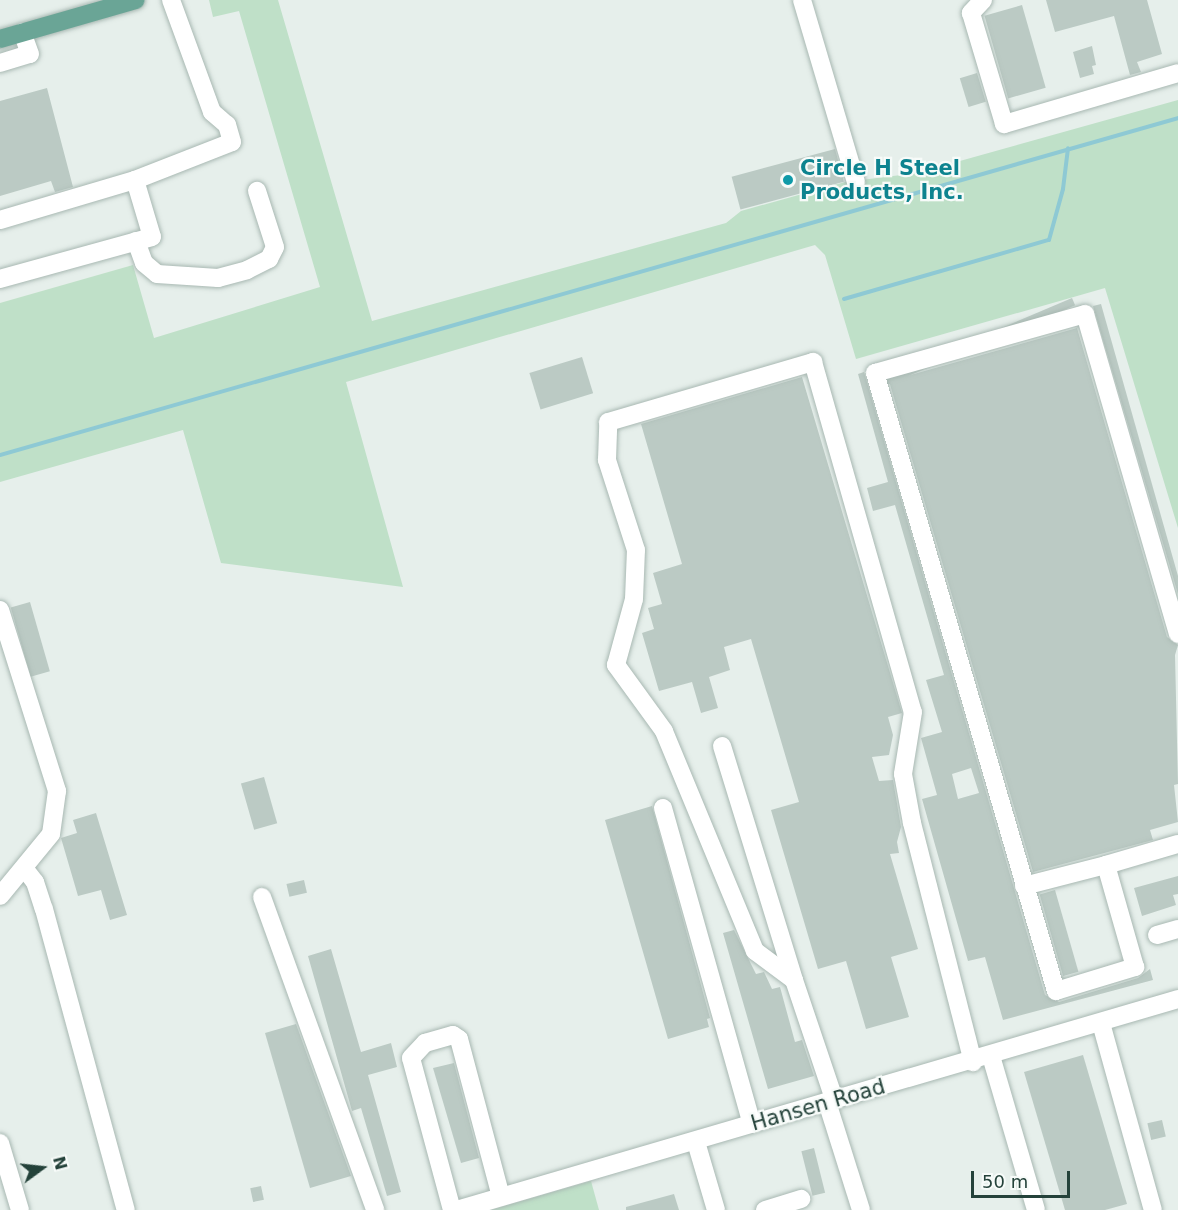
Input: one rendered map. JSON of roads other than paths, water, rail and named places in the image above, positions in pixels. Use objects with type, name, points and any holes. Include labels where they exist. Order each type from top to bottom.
[{"type":"main road","points":[[0,39],[136,0]]},
{"type":"street","points":[[0,220],[135,180],[232,142],[227,125],[212,112],[171,0]]},
{"type":"street","points":[[802,0],[856,182]]},
{"type":"street","points":[[982,0],[971,14],[1004,124],[1178,73]]},
{"type":"street","points":[[0,63],[30,54],[22,32]]},
{"type":"street","points":[[0,279],[152,237],[135,180]]},
{"type":"street","points":[[136,241],[144,263],[157,274],[218,278],[247,270],[269,259],[275,247],[257,192]]},
{"type":"street","points":[[1106,865],[1135,967],[1056,991],[875,373],[1085,314],[1178,634]]},
{"type":"street","points":[[794,980],[755,951],[664,731],[616,665],[634,599],[636,550],[607,460],[608,422],[813,363],[913,712],[903,774],[912,823],[973,1062]]},
{"type":"street","points":[[0,610],[57,791],[51,834],[0,896]]},
{"type":"street","points":[[722,746],[830,1100],[861,1210]]},
{"type":"street","points":[[663,808],[752,1124]]},
{"type":"street","points":[[1024,886],[1178,844]]},
{"type":"street","points":[[24,868],[35,882],[44,909],[126,1210]]},
{"type":"street","points":[[262,897],[375,1210]]},
{"type":"street","points":[[1157,935],[1178,929]]},
{"type":"street","name":"Hansen Road","points":[[454,1210],[696,1142],[830,1100],[973,1062],[1178,999]]},
{"type":"street","points":[[1101,1023],[1153,1210]]},
{"type":"street","points":[[454,1210],[411,1058],[425,1043],[453,1035],[459,1039],[501,1197]]},
{"type":"street","points":[[992,1056],[1036,1210]]},
{"type":"street","points":[[696,1142],[716,1210]]},
{"type":"street","points":[[0,1143],[20,1210]]},
{"type":"street","points":[[765,1210],[801,1199]]},
{"type":"waterway","points":[[0,455],[1178,118]]},
{"type":"waterway","points":[[844,299],[1049,240],[1063,189],[1068,148]]},
{"type":"place","name":"Circle H Steel Products, Inc.","points":[[788,180]]}]
